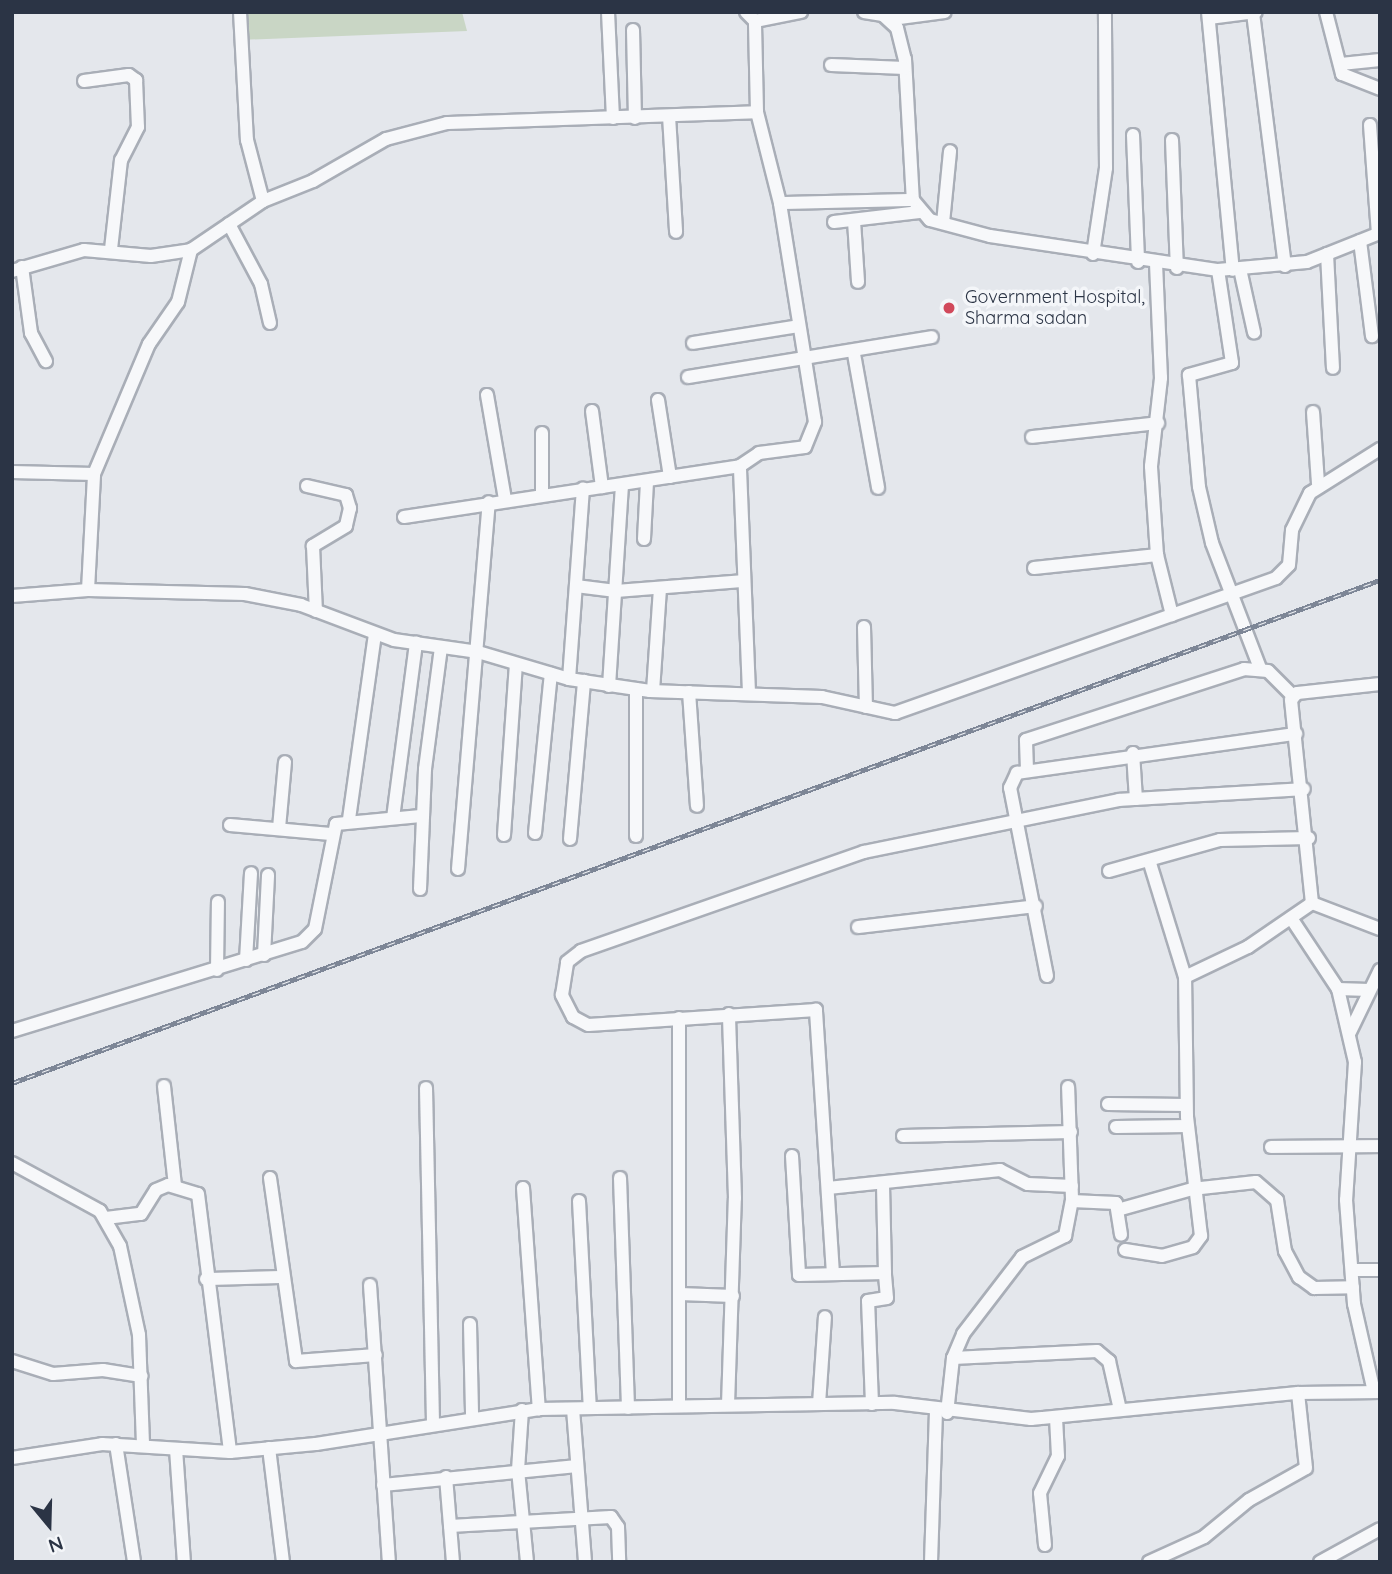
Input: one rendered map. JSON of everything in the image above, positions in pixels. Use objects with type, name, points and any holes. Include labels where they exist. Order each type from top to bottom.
[{"type":"street","points":[[240,12],[247,140],[262,201]]},
{"type":"street","points":[[608,12],[612,118]]},
{"type":"street","points":[[404,517],[505,499],[622,485],[740,466],[759,453],[810,443],[815,422],[807,361],[780,203],[757,112],[750,16],[801,12]]},
{"type":"street","points":[[864,12],[892,19],[945,12]]},
{"type":"street","points":[[1093,254],[1106,168],[1105,12]]},
{"type":"street","points":[[1326,12],[1344,77],[1380,89]]},
{"type":"street","points":[[1254,331],[1236,270],[1208,15],[1254,13],[1285,266]]},
{"type":"street","points":[[892,19],[905,68],[913,200],[919,212]]},
{"type":"street","points":[[633,30],[635,118]]},
{"type":"street","points":[[1341,64],[1380,60]]},
{"type":"street","points":[[831,65],[905,68]]},
{"type":"street","points":[[84,81],[129,75],[136,80],[138,127],[121,160],[111,249]]},
{"type":"street","points":[[46,361],[31,333],[17,269],[58,255],[111,249],[150,256],[191,250],[262,201],[313,181],[386,139],[447,123],[757,112]]},
{"type":"street","points":[[669,116],[676,233]]},
{"type":"street","points":[[834,222],[919,212],[943,223],[1093,254],[1177,268],[1236,270],[1285,266],[1327,254],[1379,233],[1370,125]]},
{"type":"street","points":[[1133,135],[1138,262]]},
{"type":"street","points":[[1172,140],[1177,268]]},
{"type":"street","points":[[943,223],[950,151]]},
{"type":"street","points":[[780,203],[913,200]]},
{"type":"street","points":[[854,221],[858,282]]},
{"type":"street","points":[[229,224],[261,284],[270,323]]},
{"type":"street","points":[[1360,241],[1372,336]]},
{"type":"street","points":[[88,590],[94,474],[149,344],[178,302],[191,250]]},
{"type":"street","points":[[1327,254],[1333,368]]},
{"type":"street","points":[[1157,265],[1158,424],[1151,466],[1157,555],[1172,615]]},
{"type":"street","points":[[1218,270],[1232,363],[1189,375],[1199,487],[1212,543],[1237,595],[1260,668],[1293,696],[1309,838],[1312,903]]},
{"type":"street","points":[[693,343],[799,326]]},
{"type":"street","points":[[688,377],[854,355],[932,337]]},
{"type":"street","points":[[854,355],[878,488]]},
{"type":"street","points":[[486,395],[505,499]]},
{"type":"street","points":[[658,400],[670,477]]},
{"type":"street","points":[[592,411],[602,487]]},
{"type":"street","points":[[1313,412],[1318,484]]},
{"type":"street","points":[[1032,437],[1158,424]]},
{"type":"street","points":[[542,433],[542,494]]},
{"type":"street","points":[[12,596],[88,590],[245,594],[316,611],[375,634],[478,652],[569,679],[653,691],[749,693],[912,710],[1172,615],[1237,595],[1276,578],[1289,565],[1292,530],[1318,484],[1380,449]]},
{"type":"street","points":[[740,466],[742,581],[749,693]]},
{"type":"street","points":[[12,472],[94,474]]},
{"type":"street","points":[[645,539],[647,481]]},
{"type":"street","points":[[609,685],[622,485]]},
{"type":"street","points":[[307,486],[346,495],[350,508],[346,526],[313,546],[316,611]]},
{"type":"street","points":[[569,679],[583,489]]},
{"type":"street","points":[[458,869],[489,502]]},
{"type":"street","points":[[1034,568],[1157,555]]},
{"type":"street","points":[[576,586],[616,591],[742,581]]},
{"type":"street","points":[[653,691],[660,589]]},
{"type":"street","points":[[864,627],[866,707]]},
{"type":"street","points":[[349,819],[375,634]]},
{"type":"street","points":[[393,818],[416,643]]},
{"type":"street","points":[[420,889],[421,816],[441,647]]},
{"type":"street","points":[[504,835],[516,665]]},
{"type":"street","points":[[1027,770],[1026,740],[1168,691],[1260,668]]},
{"type":"street","points":[[535,833],[551,674]]},
{"type":"street","points":[[570,839],[584,681]]},
{"type":"street","points":[[1293,696],[1380,684]]},
{"type":"street","points":[[636,689],[636,836]]},
{"type":"street","points":[[689,692],[697,806]]},
{"type":"street","points":[[1047,976],[1011,780],[1027,770],[1133,752],[1296,734]]},
{"type":"street","points":[[1133,752],[1136,799]]},
{"type":"street","points":[[279,828],[285,762]]},
{"type":"street","points":[[833,1274],[818,1013],[780,1008],[679,1018],[580,1023],[562,995],[567,962],[581,951],[864,852],[1136,799],[1304,789]]},
{"type":"street","points":[[12,1031],[302,942],[315,929],[331,834],[349,819],[421,816]]},
{"type":"street","points":[[230,825],[331,834]]},
{"type":"street","points":[[1109,872],[1227,839],[1309,838]]},
{"type":"street","points":[[1125,1250],[1156,1257],[1198,1245],[1187,1126],[1185,977],[1149,860]]},
{"type":"street","points":[[246,960],[251,873]]},
{"type":"street","points":[[264,955],[268,875]]},
{"type":"street","points":[[217,970],[218,902]]},
{"type":"street","points":[[1185,977],[1292,918],[1312,903]]},
{"type":"street","points":[[1312,903],[1380,929]]},
{"type":"street","points":[[858,927],[1036,906]]},
{"type":"street","points":[[12,1458],[116,1444],[230,1452],[472,1415],[539,1409],[872,1404],[941,1412],[1056,1417],[1298,1393],[1377,1392],[1353,1287],[1347,1146],[1354,1080],[1350,1032],[1338,989],[1292,918]]},
{"type":"street","points":[[1350,1032],[1380,970]]},
{"type":"street","points":[[1338,989],[1369,990]]},
{"type":"street","points":[[728,1405],[733,1296],[729,1014]]},
{"type":"street","points":[[678,1406],[679,1018]]},
{"type":"street","points":[[164,1086],[175,1185]]},
{"type":"street","points":[[931,1562],[941,1412],[953,1358],[963,1334],[1022,1258],[1062,1241],[1072,1201],[1069,1087]]},
{"type":"street","points":[[426,1088],[433,1421]]},
{"type":"street","points":[[1108,1104],[1186,1105]]},
{"type":"street","points":[[1116,1127],[1187,1126]]},
{"type":"street","points":[[903,1136],[1071,1132]]},
{"type":"street","points":[[1271,1147],[1380,1146]]},
{"type":"street","points":[[792,1156],[797,1272],[885,1273]]},
{"type":"street","points":[[12,1163],[60,1185],[106,1219],[125,1260],[142,1376],[143,1445]]},
{"type":"street","points":[[828,1188],[883,1186],[1000,1170],[1028,1184],[1072,1186]]},
{"type":"street","points":[[270,1178],[296,1360],[376,1355]]},
{"type":"street","points":[[621,1178],[628,1408]]},
{"type":"street","points":[[1121,1209],[1192,1189],[1245,1180],[1268,1188],[1298,1277],[1314,1288],[1353,1287]]},
{"type":"street","points":[[106,1219],[141,1214],[156,1190],[175,1185],[198,1194],[206,1279],[230,1452]]},
{"type":"street","points":[[872,1404],[868,1301],[887,1298],[883,1186]]},
{"type":"street","points":[[523,1188],[539,1409]]},
{"type":"street","points":[[579,1201],[590,1408]]},
{"type":"street","points":[[1072,1201],[1112,1201],[1121,1209],[1121,1235]]},
{"type":"street","points":[[1353,1270],[1380,1269]]},
{"type":"street","points":[[206,1279],[283,1276]]},
{"type":"street","points":[[370,1285],[383,1429],[383,1485],[388,1562]]},
{"type":"street","points":[[680,1294],[733,1296]]},
{"type":"street","points":[[819,1404],[825,1317]]},
{"type":"street","points":[[470,1324],[472,1415]]},
{"type":"street","points":[[953,1358],[1097,1351],[1109,1361],[1120,1410]]},
{"type":"street","points":[[12,1361],[53,1374],[103,1370],[142,1376]]},
{"type":"street","points":[[1149,1562],[1204,1537],[1249,1500],[1306,1468],[1298,1393]]},
{"type":"street","points":[[573,1409],[579,1518],[585,1562]]},
{"type":"street","points":[[522,1410],[518,1471],[527,1562]]},
{"type":"street","points":[[1045,1545],[1040,1493],[1058,1456],[1056,1417]]},
{"type":"street","points":[[116,1444],[134,1562]]},
{"type":"street","points":[[269,1448],[284,1562]]},
{"type":"street","points":[[176,1449],[184,1562]]},
{"type":"street","points":[[383,1485],[577,1466]]},
{"type":"street","points":[[446,1477],[453,1562]]},
{"type":"street","points":[[450,1526],[579,1518],[615,1519],[619,1562]]},
{"type":"street","points":[[1320,1562],[1346,1556],[1380,1529]]},
{"type":"green space","points":[[234,12],[462,12],[467,31],[239,40]]},
{"type":"railway","points":[[12,1083],[1380,580]]},
{"type":"place","name":"Government Hospital, Sharma sadan","points":[[949,308]]}]
